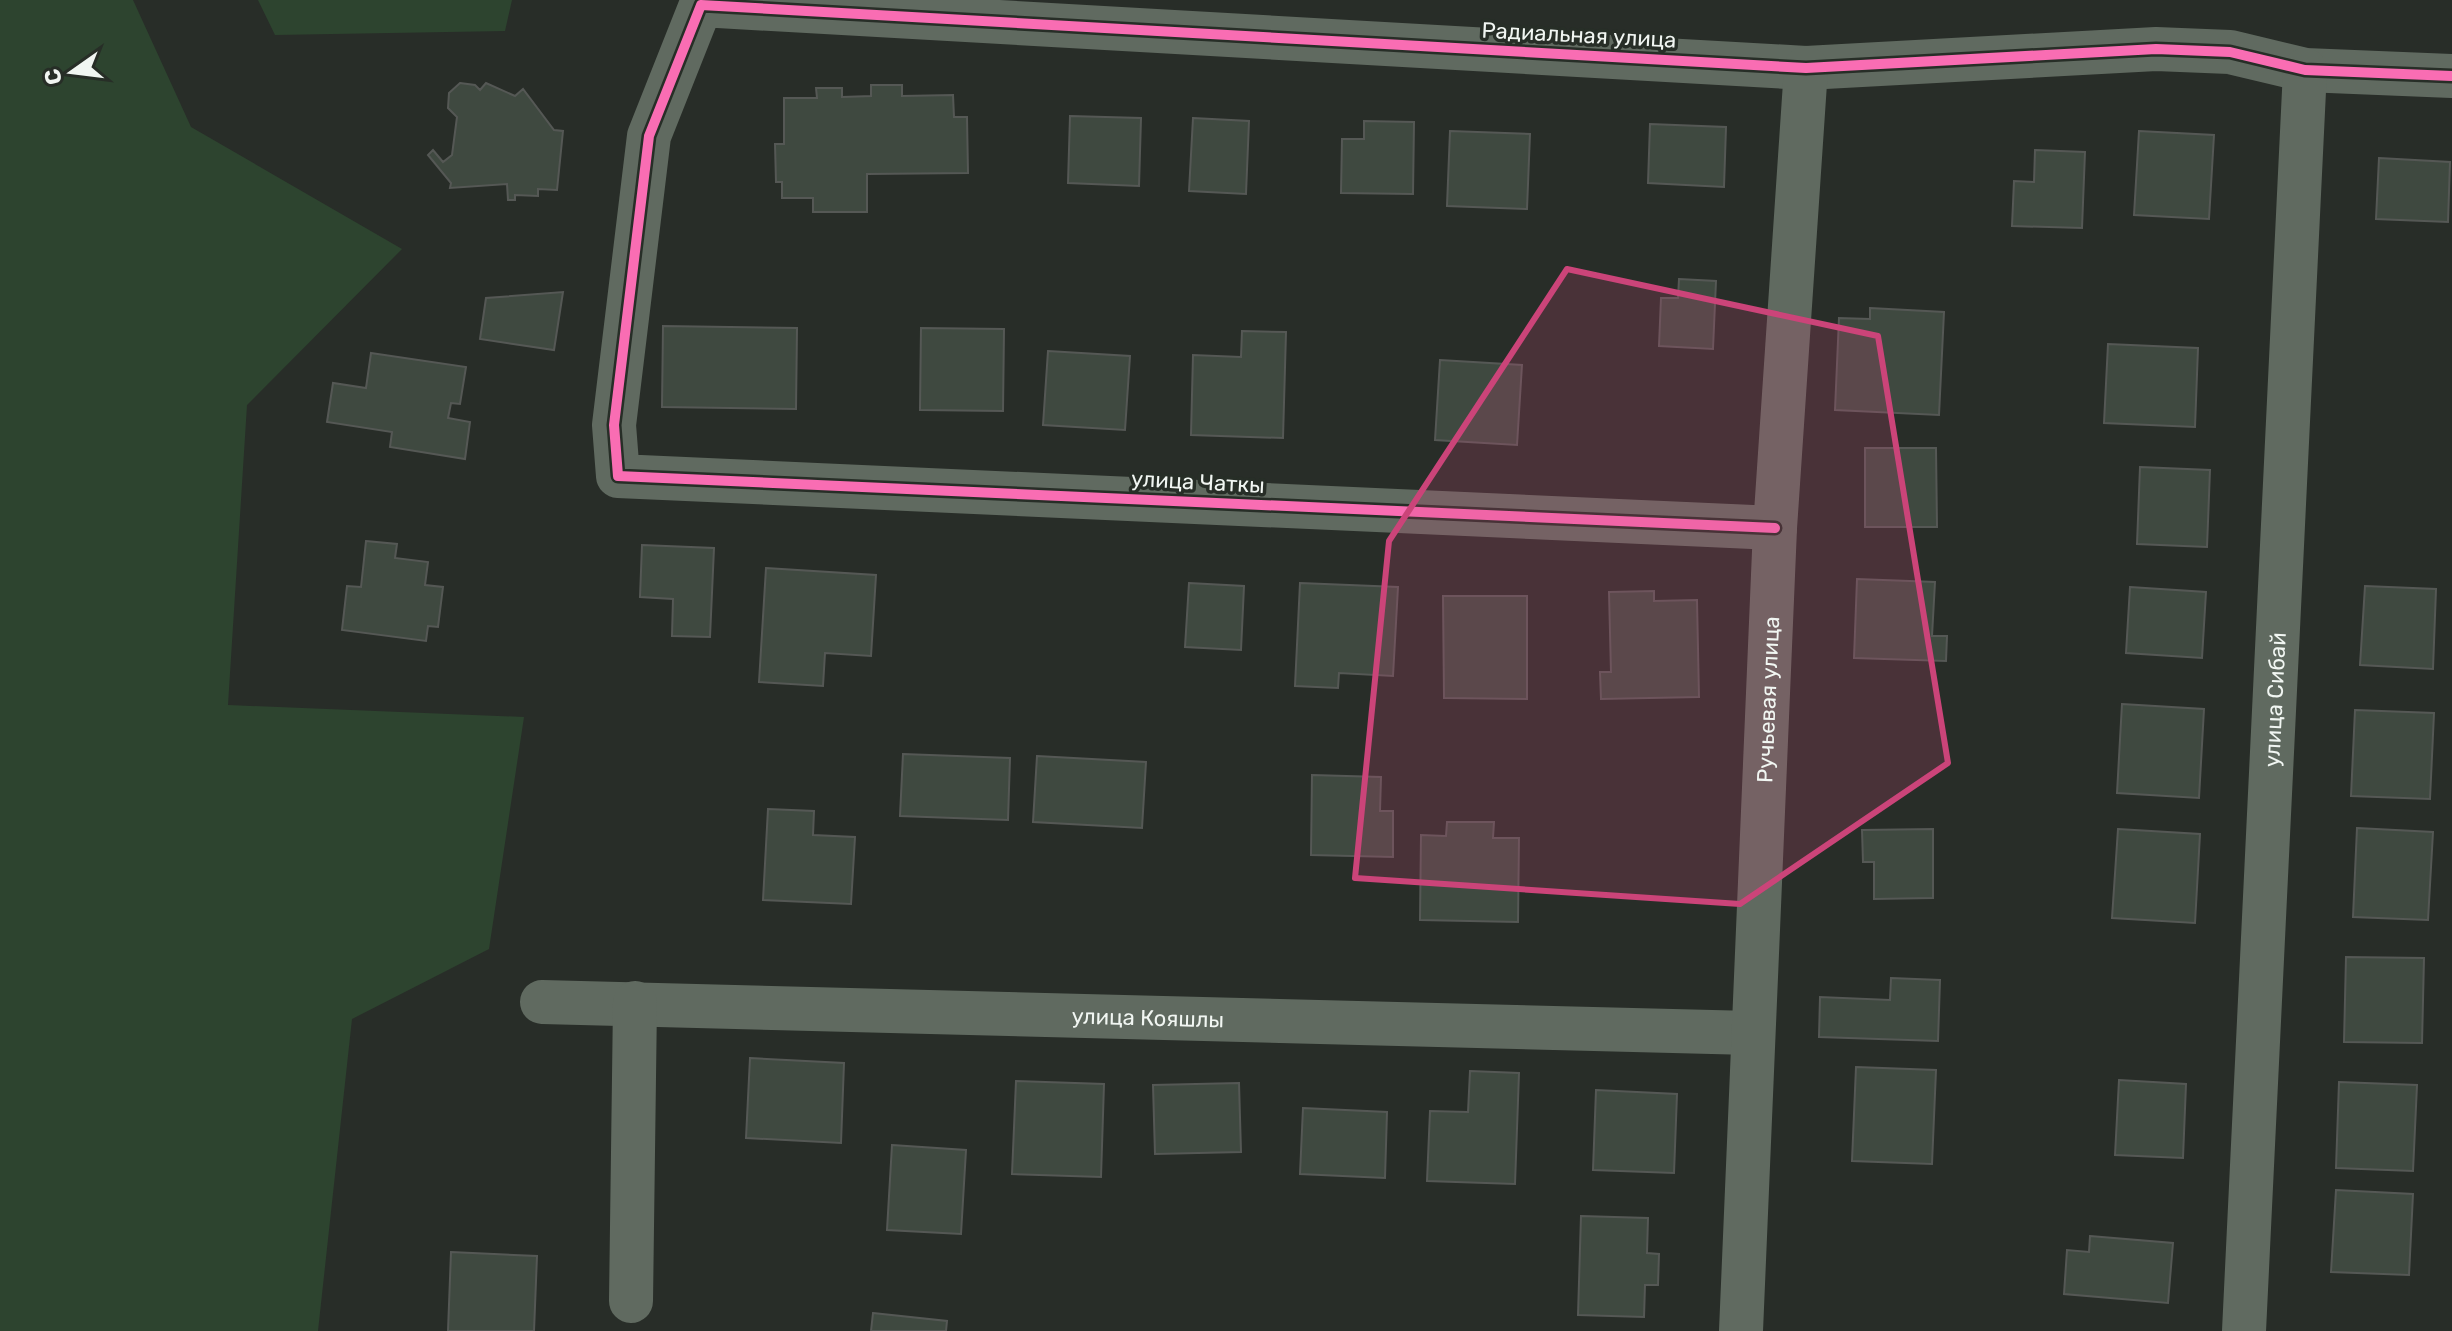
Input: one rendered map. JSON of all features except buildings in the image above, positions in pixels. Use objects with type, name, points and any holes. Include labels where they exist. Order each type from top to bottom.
[{"type":"street","name":"Радиальная улица","points":[[618,476],[614,425],[649,136],[701,5],[1806,68],[2156,49],[2230,52],[2305,70],[2452,76]]},
{"type":"street","name":"Ручьевая улица","points":[[1741,1331],[1775,528],[1806,68]]},
{"type":"street","name":"улица Сибай","points":[[2244,1331],[2305,70]]},
{"type":"street","name":"улица Чаткы","points":[[618,476],[1775,528]]},
{"type":"street","name":"улица Кояшлы","points":[[542,1002],[1752,1033]]},
{"type":"street","points":[[631,1301],[635,1003]]},
{"type":"highlighted area","points":[[1567,269],[1878,336],[1948,763],[1740,904],[1355,878],[1389,541]]},
{"type":"green space","points":[[0,0],[133,0],[191,127],[402,249],[247,405],[228,705],[524,717],[489,949],[352,1019],[318,1331],[0,1331]]},
{"type":"green space","points":[[258,0],[512,0],[505,31],[275,35]]},
{"type":"cycle path","points":[[1775,528],[618,476],[614,425],[649,136],[701,5],[1806,68],[2156,49],[2230,52],[2305,70],[2452,76]]}]
